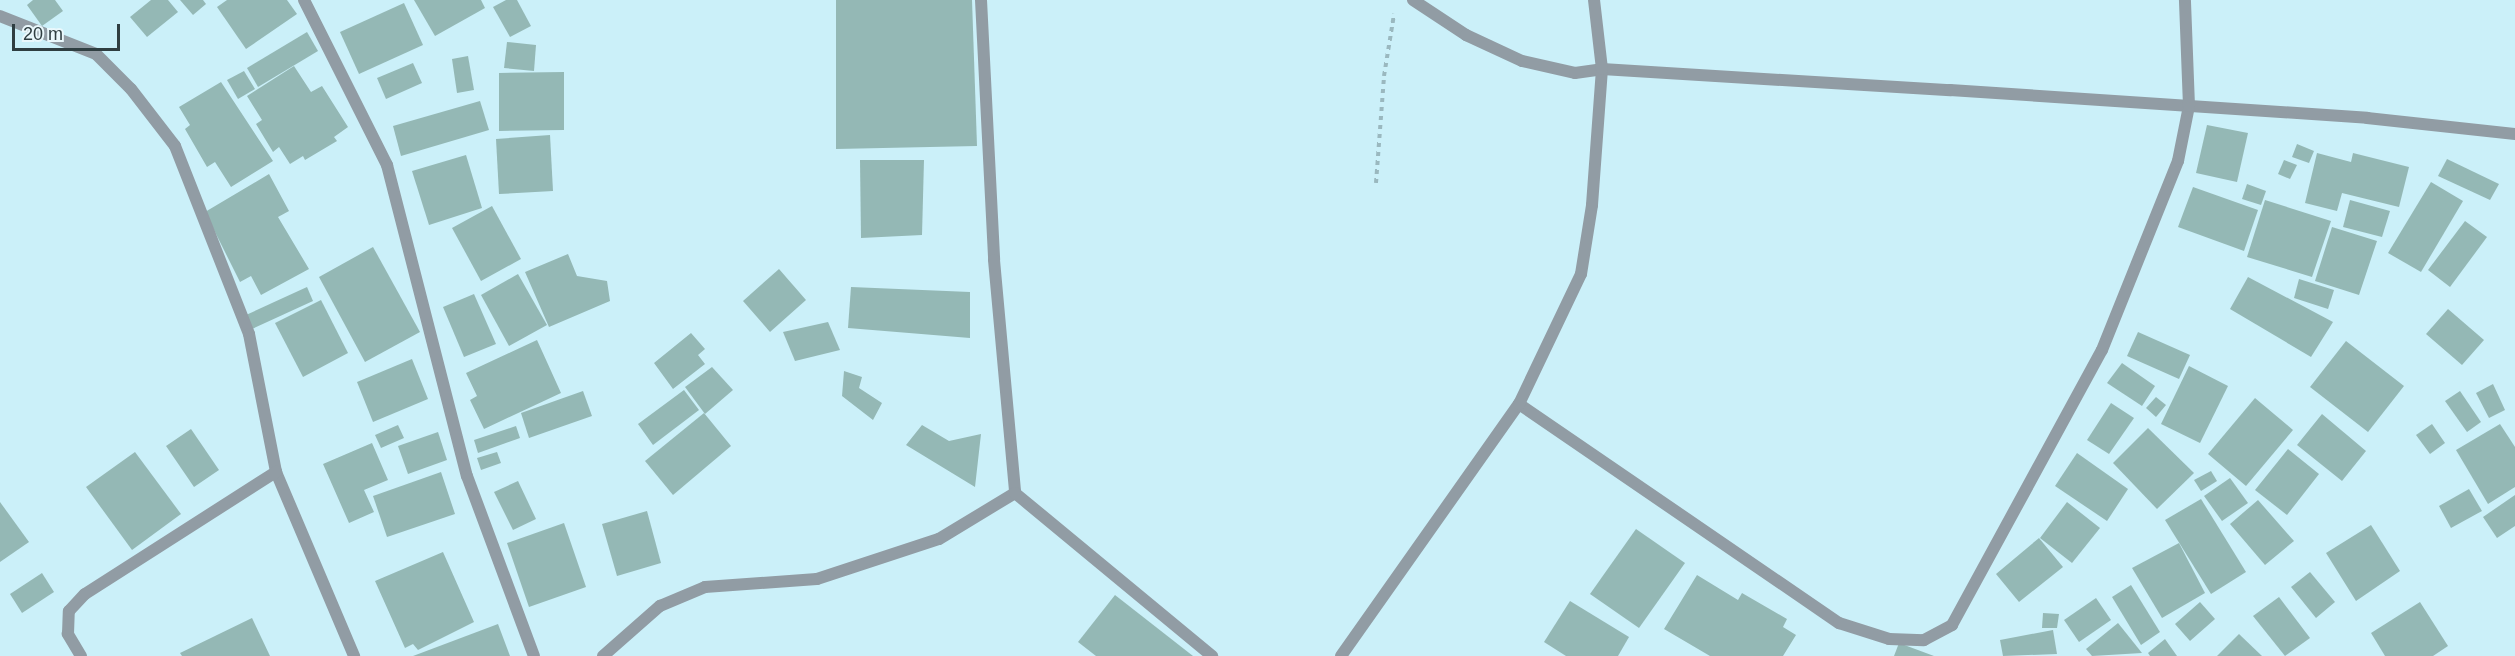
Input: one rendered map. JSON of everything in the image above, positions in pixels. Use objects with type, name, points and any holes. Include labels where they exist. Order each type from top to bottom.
[{"type":"street","points":[[304,0],[387,165],[467,476],[534,656]]},
{"type":"street","points":[[981,0],[994,260],[1015,493],[1212,656]]},
{"type":"street","points":[[1413,0],[1466,35],[1522,61],[1575,73],[1602,69],[2189,106],[2515,134]]},
{"type":"street","points":[[1341,656],[1519,404],[1581,274],[1592,205],[1602,69],[1594,0]]},
{"type":"street","points":[[1519,404],[1839,623],[1889,639],[1924,640],[1952,626],[2102,350],[2178,161],[2189,106],[2185,0]]},
{"type":"street","points":[[0,16],[96,54],[130,89],[175,147],[249,334],[276,472],[354,656]]},
{"type":"street","points":[[81,656],[68,634],[69,611],[85,594],[276,472]]},
{"type":"street","points":[[603,656],[660,606],[705,587],[817,579],[939,539],[1015,493]]},
{"type":"path","points":[[1376,183],[1384,76],[1394,11]]},
{"type":"building","points":[[33,0],[55,0],[63,11],[42,26],[27,5]]},
{"type":"building","points":[[151,0],[168,0],[178,12],[147,37],[130,17]]},
{"type":"building","points":[[180,0],[203,0],[206,4],[193,15]]},
{"type":"building","points":[[227,0],[287,0],[297,14],[246,49],[217,7]]},
{"type":"building","points":[[414,0],[481,0],[485,8],[435,36]]},
{"type":"building","points":[[506,0],[517,0],[531,26],[510,37],[493,7]]},
{"type":"building","points":[[836,0],[972,0],[977,146],[836,149]]},
{"type":"building","points":[[404,3],[423,45],[359,74],[340,32]]},
{"type":"building","points":[[307,32],[318,51],[258,87],[247,68]]},
{"type":"building","points":[[507,42],[536,45],[534,71],[504,68]]},
{"type":"building","points":[[468,56],[474,90],[457,93],[452,59]]},
{"type":"building","points":[[413,63],[422,83],[386,99],[377,78]]},
{"type":"building","points":[[294,66],[311,92],[322,86],[348,127],[334,137],[337,141],[305,160],[303,156],[290,164],[279,147],[273,152],[256,124],[262,120],[247,96]]},
{"type":"building","points":[[244,71],[255,89],[238,99],[227,80]]},
{"type":"building","points":[[564,72],[564,130],[499,131],[499,73]]},
{"type":"building","points":[[221,82],[273,161],[231,187],[215,162],[207,167],[185,129],[190,125],[179,107]]},
{"type":"building","points":[[480,101],[489,130],[401,156],[393,126]]},
{"type":"building","points":[[2207,125],[2248,133],[2237,182],[2196,173]]},
{"type":"building","points":[[550,135],[553,191],[499,194],[496,139]]},
{"type":"building","points":[[2297,144],[2314,151],[2309,163],[2292,157]]},
{"type":"building","points":[[2317,153],[2351,162],[2353,153],[2409,167],[2399,207],[2342,193],[2337,211],[2305,203]]},
{"type":"building","points":[[466,155],[482,208],[429,225],[412,171]]},
{"type":"building","points":[[2447,159],[2499,184],[2490,200],[2438,176]]},
{"type":"building","points":[[860,160],[924,160],[922,235],[861,238]]},
{"type":"building","points":[[2284,160],[2297,165],[2290,179],[2278,174]]},
{"type":"building","points":[[269,174],[289,211],[278,217],[309,269],[261,295],[251,276],[240,282],[205,212]]},
{"type":"building","points":[[2431,182],[2463,201],[2421,272],[2388,253]]},
{"type":"building","points":[[2247,184],[2266,191],[2261,205],[2242,199]]},
{"type":"building","points":[[2193,187],[2258,210],[2244,251],[2178,227]]},
{"type":"building","points":[[2265,200],[2331,221],[2312,277],[2247,257]]},
{"type":"building","points":[[2350,200],[2390,211],[2382,237],[2343,227]]},
{"type":"building","points":[[492,206],[521,259],[481,281],[452,228]]},
{"type":"building","points":[[2465,221],[2487,237],[2450,287],[2428,270]]},
{"type":"building","points":[[2332,227],[2377,241],[2359,295],[2315,281]]},
{"type":"building","points":[[373,247],[420,332],[365,362],[319,277]]},
{"type":"building","points":[[568,254],[577,276],[607,281],[610,301],[549,327],[525,272]]},
{"type":"building","points":[[779,269],[806,300],[770,332],[743,301]]},
{"type":"building","points":[[518,274],[547,325],[509,346],[481,295]]},
{"type":"building","points":[[2248,277],[2333,322],[2311,357],[2230,309]]},
{"type":"building","points":[[2299,279],[2334,290],[2328,309],[2294,298]]},
{"type":"building","points":[[307,287],[313,301],[252,329],[246,315]]},
{"type":"building","points":[[851,287],[970,292],[970,338],[848,328]]},
{"type":"building","points":[[474,294],[496,344],[464,357],[443,307]]},
{"type":"building","points":[[321,300],[348,353],[303,377],[275,323]]},
{"type":"building","points":[[2448,309],[2484,340],[2462,365],[2426,334]]},
{"type":"building","points":[[828,322],[840,350],[795,361],[783,332]]},
{"type":"building","points":[[2138,332],[2190,355],[2179,379],[2127,356]]},
{"type":"building","points":[[691,333],[705,349],[698,355],[705,364],[673,389],[654,363]]},
{"type":"building","points":[[537,340],[561,393],[484,429],[470,400],[477,396],[466,373]]},
{"type":"building","points":[[2346,341],[2404,386],[2368,432],[2310,387]]},
{"type":"building","points":[[412,359],[428,399],[373,422],[357,382]]},
{"type":"building","points":[[2122,363],[2155,386],[2142,406],[2107,383]]},
{"type":"building","points":[[2189,366],[2228,386],[2200,443],[2161,424]]},
{"type":"building","points":[[712,367],[733,390],[705,414],[685,387]]},
{"type":"building","points":[[844,371],[862,377],[859,388],[882,403],[873,420],[842,396]]},
{"type":"building","points":[[2493,384],[2505,410],[2489,418],[2476,393]]},
{"type":"building","points":[[684,390],[699,410],[653,445],[638,424]]},
{"type":"building","points":[[583,391],[592,416],[529,438],[521,413]]},
{"type":"building","points":[[2460,391],[2481,422],[2467,432],[2445,401]]},
{"type":"building","points":[[2156,397],[2166,405],[2156,417],[2146,408]]},
{"type":"building","points":[[2255,398],[2293,430],[2246,486],[2208,454]]},
{"type":"building","points":[[2111,403],[2134,418],[2109,454],[2087,440]]},
{"type":"building","points":[[704,413],[731,446],[673,495],[645,461]]},
{"type":"building","points":[[2322,414],[2366,451],[2342,481],[2297,445]]},
{"type":"building","points":[[2432,424],[2445,443],[2430,454],[2416,435]]},
{"type":"building","points":[[2500,424],[2515,447],[2515,487],[2488,504],[2456,450]]},
{"type":"building","points":[[398,425],[404,438],[381,448],[375,435]]},
{"type":"building","points":[[922,425],[949,441],[981,434],[975,487],[906,445]]},
{"type":"building","points":[[516,426],[520,438],[478,453],[474,440]]},
{"type":"building","points":[[2148,428],[2194,473],[2157,509],[2113,463]]},
{"type":"building","points":[[191,429],[219,470],[194,487],[166,446]]},
{"type":"building","points":[[438,432],[447,460],[408,474],[398,446]]},
{"type":"building","points":[[372,443],[388,480],[364,490],[374,512],[349,523],[323,464]]},
{"type":"building","points":[[2288,449],[2319,474],[2287,515],[2255,490]]},
{"type":"building","points":[[135,452],[181,514],[132,550],[86,487]]},
{"type":"building","points":[[497,452],[501,463],[481,470],[477,458]]},
{"type":"building","points":[[2077,453],[2128,489],[2107,521],[2055,486]]},
{"type":"building","points":[[2211,471],[2217,481],[2201,491],[2194,480]]},
{"type":"building","points":[[441,472],[455,514],[387,537],[373,496]]},
{"type":"building","points":[[2230,478],[2248,503],[2222,521],[2204,496]]},
{"type":"building","points":[[518,481],[536,519],[513,530],[494,492]]},
{"type":"building","points":[[2469,489],[2482,511],[2451,528],[2439,506]]},
{"type":"building","points":[[2515,495],[2515,526],[2497,538],[2483,517]]},
{"type":"building","points":[[2201,499],[2246,572],[2211,594],[2165,520]]},
{"type":"building","points":[[2258,500],[2294,541],[2265,565],[2230,524]]},
{"type":"building","points":[[0,502],[29,542],[0,562]]},
{"type":"building","points":[[2067,502],[2100,528],[2072,563],[2040,538]]},
{"type":"building","points":[[647,511],[661,563],[617,576],[602,524]]},
{"type":"building","points":[[564,523],[586,587],[529,607],[507,543]]},
{"type":"building","points":[[2371,525],[2400,571],[2356,601],[2326,553]]},
{"type":"building","points":[[1636,529],[1685,563],[1639,628],[1590,594]]},
{"type":"building","points":[[2039,538],[2063,567],[2019,602],[1996,574]]},
{"type":"building","points":[[2179,543],[2205,593],[2162,618],[2132,568]]},
{"type":"building","points":[[443,552],[474,622],[418,650],[413,644],[405,648],[375,581]]},
{"type":"building","points":[[2310,572],[2335,602],[2316,618],[2291,587]]},
{"type":"building","points":[[42,573],[54,592],[22,613],[10,594]]},
{"type":"building","points":[[1697,575],[1738,600],[1742,593],[1787,619],[1783,627],[1796,635],[1783,656],[1710,656],[1664,629]]},
{"type":"building","points":[[2131,585],[2160,632],[2141,645],[2112,597]]},
{"type":"building","points":[[1115,595],[1193,656],[1096,656],[1078,642]]},
{"type":"building","points":[[2279,597],[2310,638],[2285,656],[2253,616]]},
{"type":"building","points":[[2096,598],[2111,620],[2079,642],[2064,620]]},
{"type":"building","points":[[1570,601],[1629,637],[1618,656],[1566,656],[1544,642]]},
{"type":"building","points":[[2200,602],[2215,619],[2190,641],[2175,624]]},
{"type":"building","points":[[2420,602],[2448,646],[2433,656],[2385,656],[2371,633]]},
{"type":"building","points":[[2043,613],[2059,614],[2057,628],[2042,628]]},
{"type":"building","points":[[252,618],[270,656],[182,656],[180,653]]},
{"type":"building","points":[[2118,623],[2142,653],[2092,656],[2086,649]]},
{"type":"building","points":[[498,624],[510,656],[413,656]]},
{"type":"building","points":[[2053,630],[2057,654],[2003,656],[2000,640]]},
{"type":"building","points":[[2239,634],[2262,656],[2217,656]]},
{"type":"building","points":[[2165,639],[2177,656],[2150,656],[2148,653]]},
{"type":"building","points":[[1899,643],[1934,656],[1894,656]]}]
